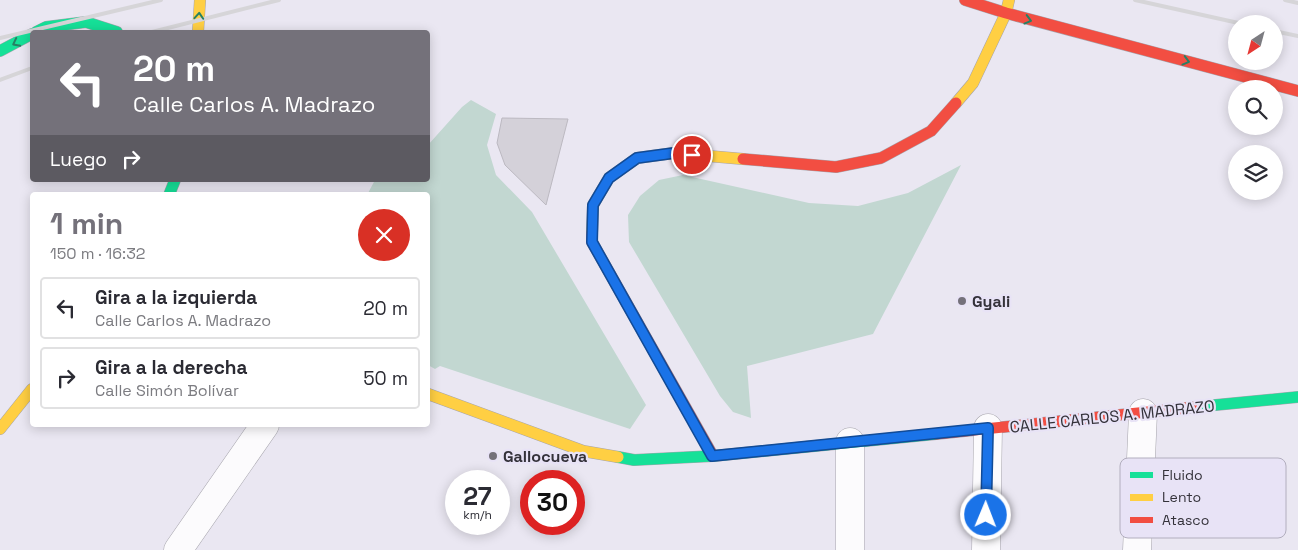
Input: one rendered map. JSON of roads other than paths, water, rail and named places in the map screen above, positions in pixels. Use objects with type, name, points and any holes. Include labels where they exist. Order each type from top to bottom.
[{"type":"main road","points":[[198,30],[200,0]]},
{"type":"main road","points":[[965,0],[1006,13],[1298,91]]},
{"type":"main road","points":[[712,456],[592,242],[593,205],[609,178],[637,158],[674,153],[836,167],[881,158],[931,131],[973,83],[1006,13],[1009,0]]},
{"type":"main road","points":[[40,30],[46,27],[86,22],[112,30]]},
{"type":"main road","points":[[0,51],[30,35]]},
{"type":"main road","points":[[0,429],[30,391]]},
{"type":"main road","name":"CALLE CARLOS A. MADRAZO","points":[[430,395],[582,451],[634,460],[712,456],[1298,397]]},
{"type":"street","points":[[1141,458],[1143,413]]},
{"type":"street","points":[[178,550],[264,427]]},
{"type":"street","points":[[986,550],[988,428]]},
{"type":"street","points":[[850,442],[850,550]]},
{"type":"railway","points":[[34,30],[161,0]]},
{"type":"railway","points":[[160,30],[279,0]]},
{"type":"railway","points":[[1135,0],[1228,21]]},
{"type":"railway","points":[[1285,0],[1298,3]]},
{"type":"railway","points":[[0,38],[30,31]]},
{"type":"railway","points":[[1283,33],[1298,36]]},
{"type":"railway","points":[[0,80],[30,69]]},
{"type":"place","name":"Gyali","points":[[962,301]]},
{"type":"place","name":"Gallocueva","points":[[493,456]]}]
